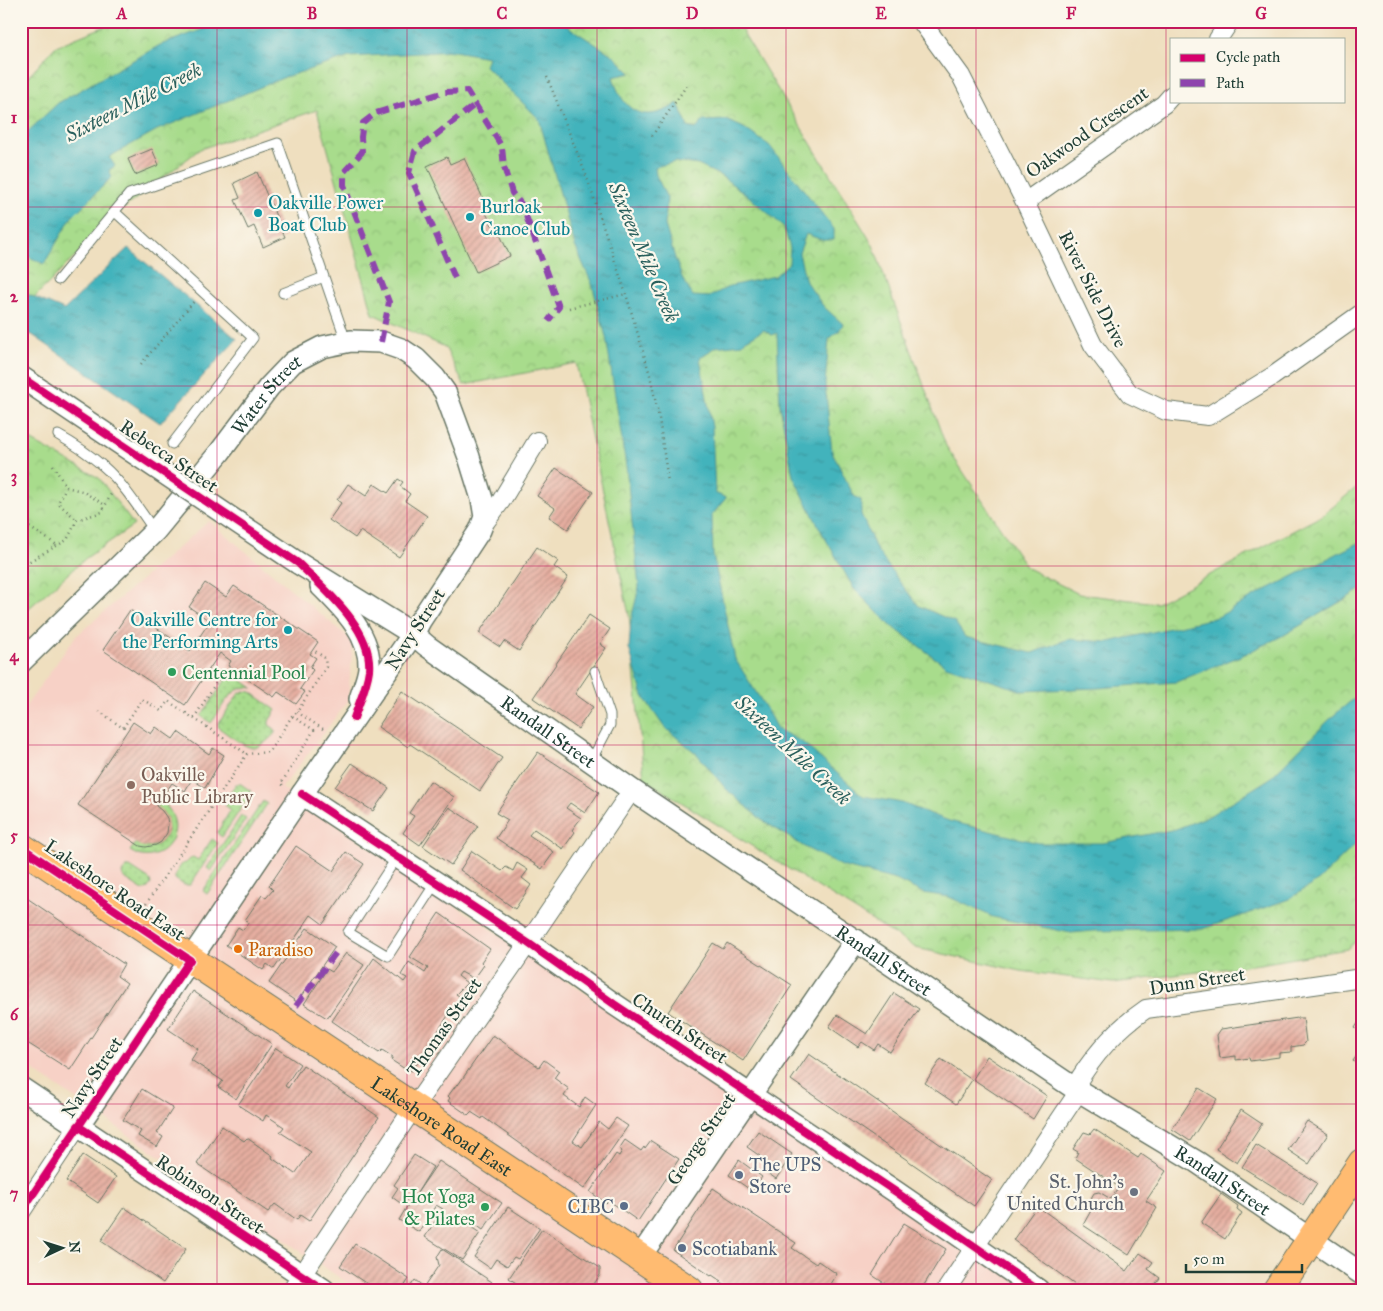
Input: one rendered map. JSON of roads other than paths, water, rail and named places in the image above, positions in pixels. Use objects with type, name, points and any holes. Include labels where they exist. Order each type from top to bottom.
[{"type":"main road","name":"Lakeshore Road East","points":[[21,847],[689,1290]]},
{"type":"main road","points":[[1276,1290],[1362,1163]]},
{"type":"street","name":"River Side Drive","points":[[921,21],[960,76],[1025,202],[1093,345],[1130,394],[1166,411],[1208,416],[1273,376],[1362,313]]},
{"type":"street","points":[[1219,38],[1230,21]]},
{"type":"street","name":"Oakwood Crescent","points":[[1025,202],[1164,104],[1170,97]]},
{"type":"street","name":"Water Street","points":[[21,662],[155,531],[220,452],[269,387],[293,362],[322,346],[347,342],[381,342],[401,349],[416,359],[435,378],[445,392],[469,456],[482,499],[485,516],[480,530]]},
{"type":"street","name":"Rebecca Street","points":[[21,377],[298,563],[413,634]]},
{"type":"street","name":"Navy Street","points":[[21,1212],[190,960],[293,789],[354,718],[413,634],[480,530],[501,501],[537,441]]},
{"type":"street","points":[[298,563],[351,618],[365,647],[368,656],[368,671],[354,718]]},
{"type":"street","name":"Randall Street","points":[[413,634],[426,646],[632,790],[1076,1089],[1197,1162],[1362,1274]]},
{"type":"street","name":"Church Street","points":[[293,789],[528,943],[614,1004],[1038,1290]]},
{"type":"street","name":"Thomas Street","points":[[297,1282],[414,1107],[632,790]]},
{"type":"street","name":"George Street","points":[[640,1257],[856,940]]},
{"type":"street","name":"Dunn Street","points":[[946,1290],[1076,1089],[1084,1070],[1130,1019],[1146,1009],[1362,978]]},
{"type":"street","name":"Robinson Street","points":[[21,1088],[78,1126],[297,1282],[324,1290]]},
{"type":"lane","points":[[58,280],[129,194],[278,143],[347,342]]},
{"type":"lane","points":[[114,212],[253,338],[172,444]]},
{"type":"lane","points":[[284,293],[324,277]]},
{"type":"lane","points":[[58,435],[104,467],[155,531]]},
{"type":"lane","points":[[591,761],[610,725],[610,715],[595,671]]},
{"type":"lane","points":[[397,857],[348,932],[388,956],[436,882]]},
{"type":"water","name":"Sixteen Mile Creek","points":[[226,21],[559,21],[614,56],[631,73],[613,77],[623,99],[629,107],[637,112],[655,113],[666,110],[678,103],[688,127],[696,129],[703,121],[726,120],[742,127],[769,145],[834,229],[834,240],[822,240],[806,234],[799,253],[806,282],[824,307],[843,324],[839,331],[829,339],[825,384],[832,452],[854,496],[861,500],[861,514],[876,549],[899,581],[919,606],[955,622],[965,637],[1032,653],[1068,639],[1109,642],[1218,617],[1260,593],[1362,541],[1362,589],[1286,634],[1243,655],[1176,682],[1023,691],[946,666],[890,625],[854,589],[820,529],[793,476],[780,406],[777,333],[772,335],[764,330],[742,344],[715,347],[700,358],[712,427],[715,493],[726,498],[712,515],[713,555],[735,659],[777,729],[802,742],[863,796],[902,803],[949,821],[1038,843],[1103,843],[1176,829],[1209,816],[1269,779],[1333,716],[1362,692],[1362,838],[1319,880],[1289,899],[1202,929],[1071,933],[993,917],[949,897],[923,893],[896,880],[841,866],[806,848],[762,820],[726,789],[697,754],[664,727],[643,696],[629,648],[631,620],[639,587],[626,466],[606,337],[592,284],[575,246],[539,119],[485,66],[488,57],[454,51],[350,57],[285,77],[157,130],[109,157],[115,166],[109,170],[112,177],[71,218],[44,264],[25,255],[23,258],[22,292],[64,310],[128,248],[237,339],[160,423],[31,334],[21,338],[21,138],[58,103],[160,45]],"holes":[[[675,162],[698,165],[721,176],[747,195],[784,227],[790,248],[789,263],[775,276],[730,286],[709,297],[693,296],[683,280],[665,225],[667,198],[656,175],[655,167]]]},
{"type":"place","name":"Oakville Power Boat Club","points":[[258,213]]},
{"type":"place","name":"Burloak Canoe Club","points":[[470,217]]},
{"type":"place","name":"Oakville Centre for the Performing Arts","points":[[288,630]]},
{"type":"place","name":"Centennial Pool","points":[[172,672]]},
{"type":"place","name":"Oakville Public Library","points":[[131,785]]},
{"type":"place","name":"Paradiso","points":[[238,949]]},
{"type":"place","name":"The UPS Store","points":[[739,1175]]},
{"type":"place","name":"St. John's United Church","points":[[1134,1192]]},
{"type":"place","name":"CIBC","points":[[624,1206]]},
{"type":"place","name":"Hot Yoga & Pilates","points":[[485,1207]]},
{"type":"place","name":"Scotiabank","points":[[682,1248]]}]
